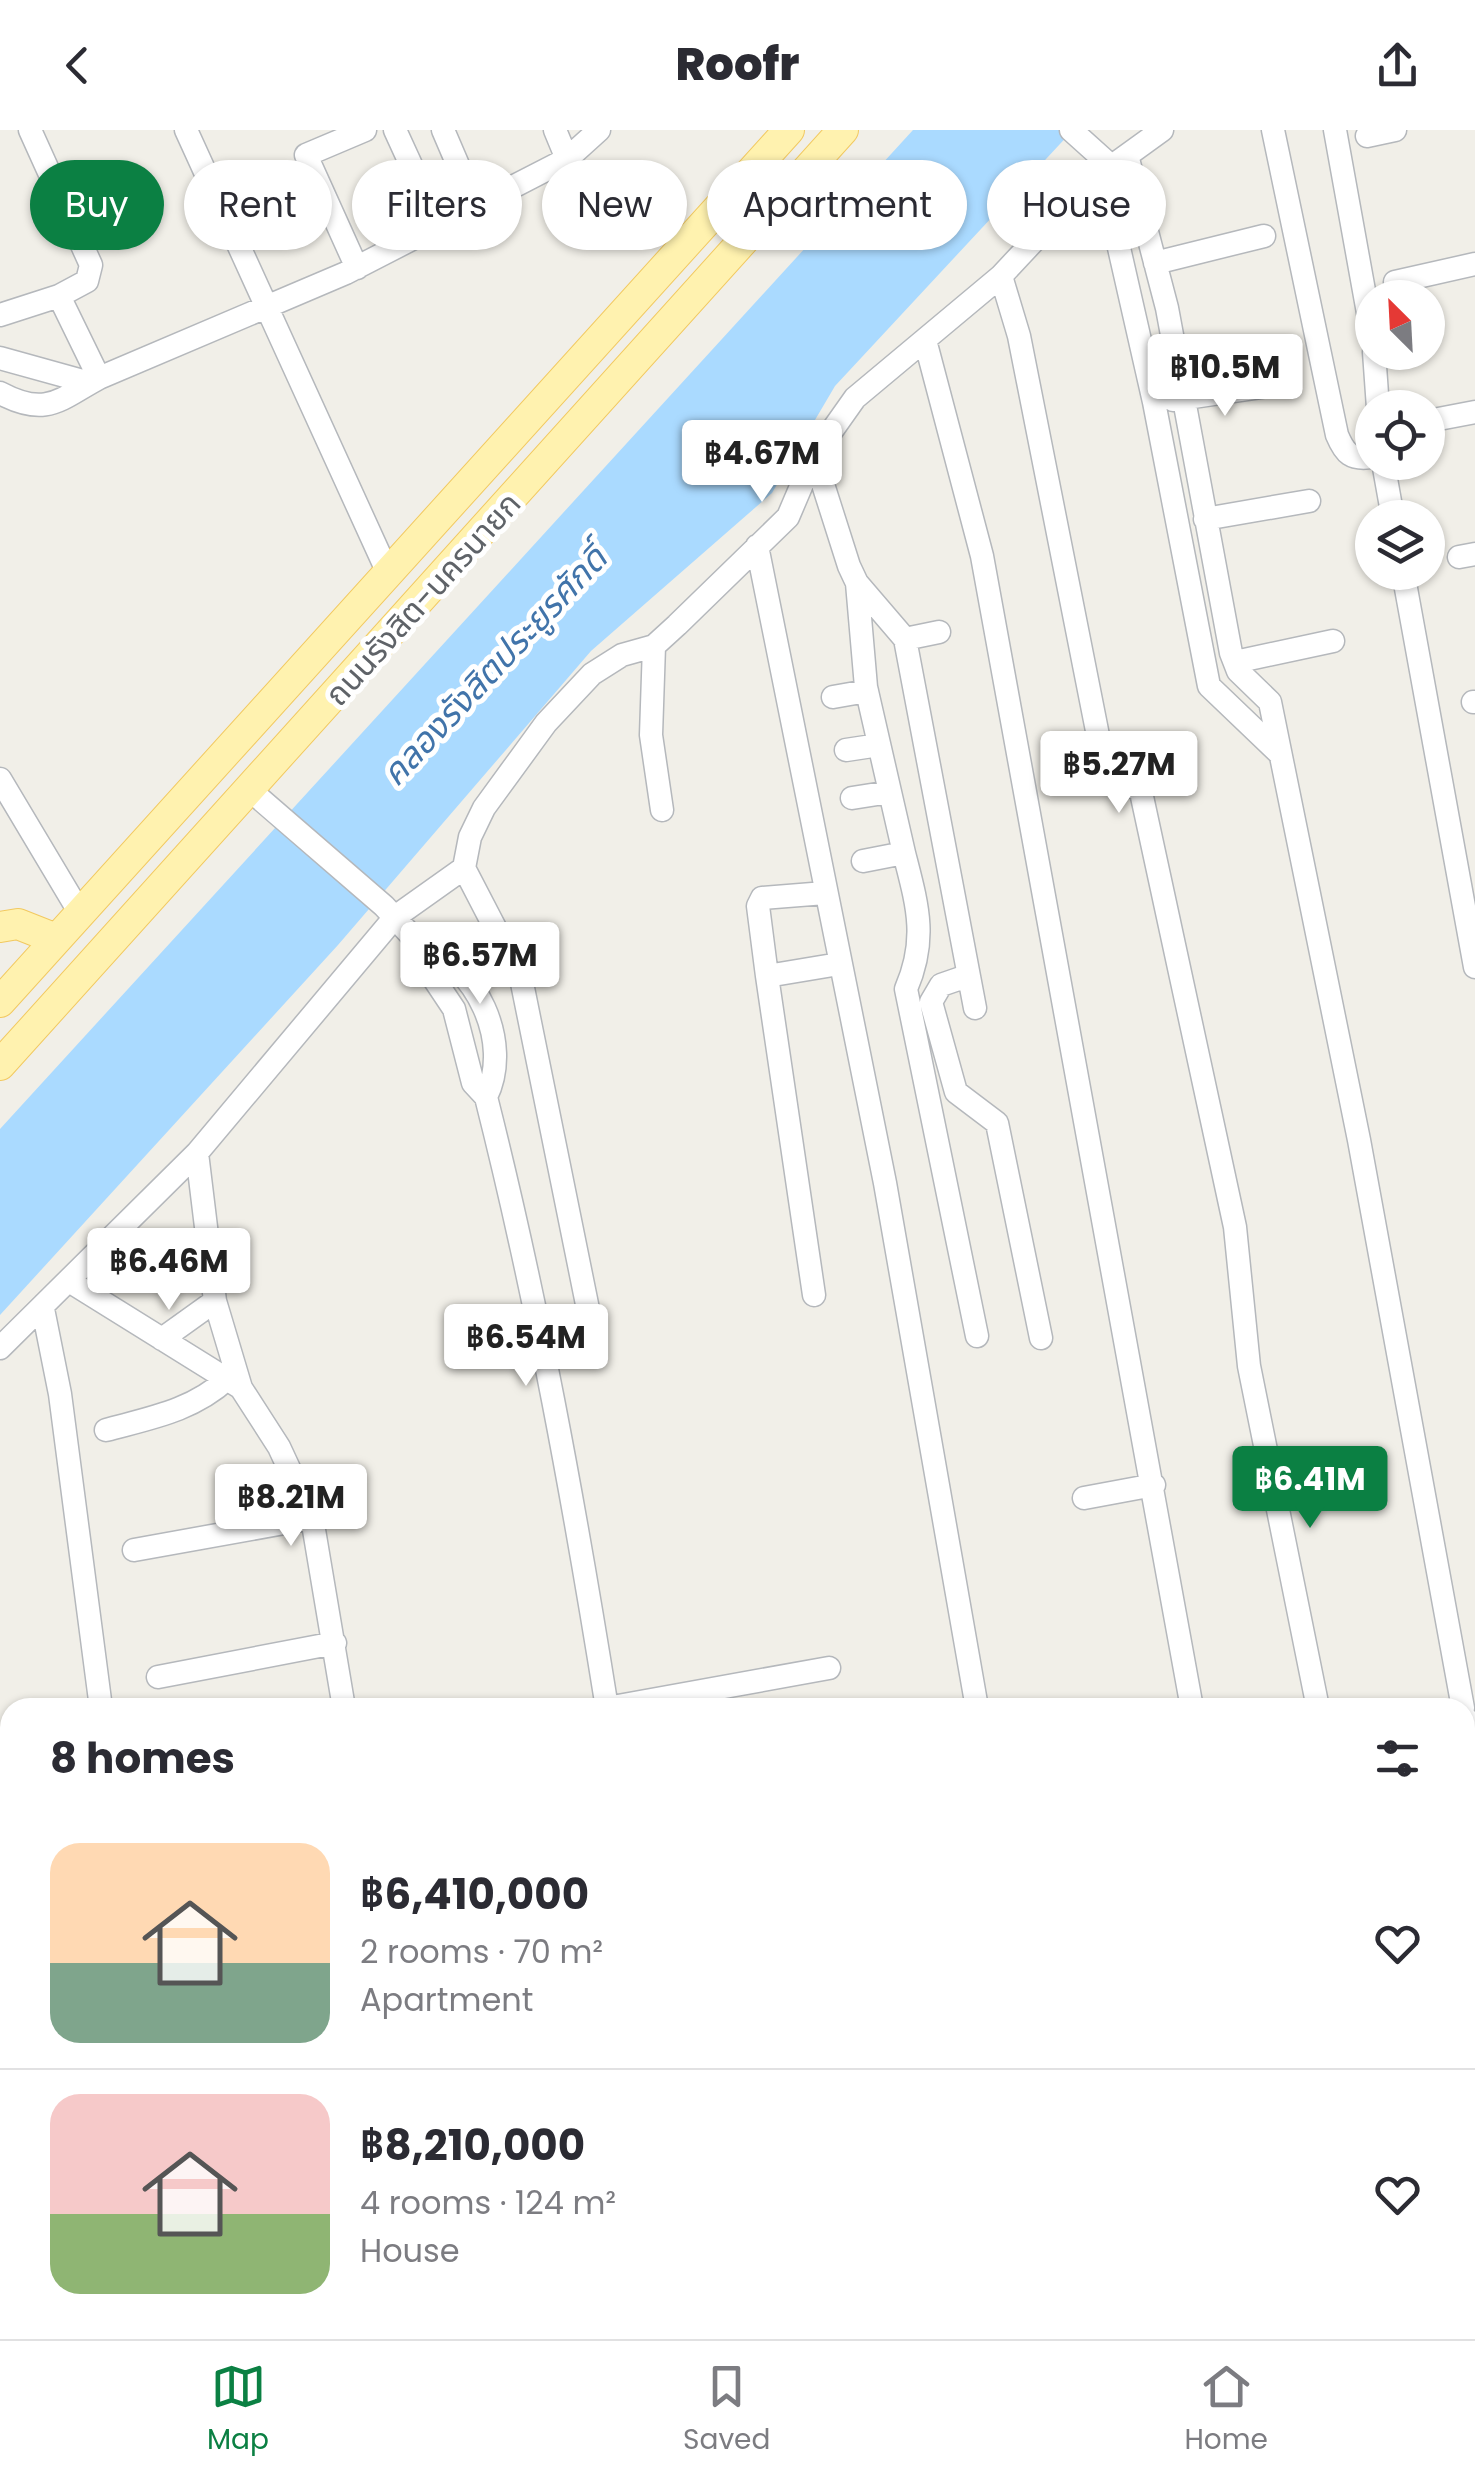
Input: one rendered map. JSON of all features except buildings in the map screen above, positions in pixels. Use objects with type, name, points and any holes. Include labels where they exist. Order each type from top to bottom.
[{"type":"main road","name":"ถนนรังสิต-นครนายก","points":[[0,1002],[790,130]]},
{"type":"main road","name":"ถนนรังสิต-นครนายก","points":[[0,1065],[259,797],[843,130]]},
{"type":"main road","points":[[0,927],[18,924],[56,939]]},
{"type":"street","points":[[0,315],[59,296],[87,282],[91,265],[30,130]]},
{"type":"street","points":[[186,130],[388,573]]},
{"type":"street","points":[[351,271],[306,155],[364,130]]},
{"type":"street","points":[[395,130],[408,160]]},
{"type":"street","points":[[442,130],[455,160]]},
{"type":"street","points":[[555,130],[567,159]]},
{"type":"street","points":[[522,183],[567,159],[599,130]]},
{"type":"street","points":[[1122,160],[1162,130]]},
{"type":"street","points":[[1273,130],[1337,435],[1344,452],[1355,458]]},
{"type":"street","points":[[1336,130],[1362,280]]},
{"type":"street","points":[[1367,136],[1396,130]]},
{"type":"street","points":[[1075,133],[1107,160]]},
{"type":"street","points":[[1154,263],[1264,236]]},
{"type":"street","points":[[0,393],[21,404],[66,402],[94,381],[268,308],[392,250]]},
{"type":"street","points":[[590,1319],[521,978],[464,868],[470,838],[484,808],[546,723],[592,674],[622,656],[654,646],[788,517],[814,456],[855,398],[1028,250]]},
{"type":"street","points":[[1128,250],[1209,686],[1280,754]]},
{"type":"street","points":[[1149,250],[1184,398],[1234,662],[1270,702],[1359,1140],[1461,1698]]},
{"type":"street","points":[[1403,280],[1475,264]]},
{"type":"street","points":[[1002,276],[1019,336],[1102,762],[1107,770],[1136,786],[1145,811],[1235,1227],[1249,1366],[1316,1698]]},
{"type":"street","points":[[59,296],[94,381]]},
{"type":"street","points":[[925,340],[982,556],[1190,1698]]},
{"type":"street","points":[[0,358],[94,381]]},
{"type":"street","points":[[1154,402],[1289,383]]},
{"type":"street","points":[[1445,418],[1475,412]]},
{"type":"street","points":[[814,456],[857,584],[868,691],[918,911],[920,958],[906,989],[978,1336]]},
{"type":"street","points":[[1205,519],[1309,501]]},
{"type":"street","points":[[757,546],[885,1183],[976,1698]]},
{"type":"street","points":[[857,584],[905,638],[975,1008]]},
{"type":"street","points":[[1406,590],[1475,966]]},
{"type":"street","points":[[905,638],[939,632]]},
{"type":"street","points":[[1234,662],[1333,642]]},
{"type":"street","points":[[654,646],[651,735],[662,810]]},
{"type":"street","points":[[833,697],[868,691]]},
{"type":"street","points":[[846,750],[880,744]]},
{"type":"street","points":[[0,779],[80,913]]},
{"type":"street","points":[[852,798],[890,792]]},
{"type":"street","points":[[259,797],[390,912],[420,945],[445,954],[480,994],[496,1076],[486,1097],[526,1258],[561,1432],[606,1698]]},
{"type":"street","points":[[863,861],[904,853]]},
{"type":"street","points":[[0,1348],[197,1154],[390,912],[464,868]]},
{"type":"street","points":[[814,1295],[758,906],[762,898],[826,893]]},
{"type":"street","points":[[767,976],[839,964]]},
{"type":"street","points":[[967,976],[941,985],[930,1002],[956,1092],[996,1123],[1041,1338]]},
{"type":"street","points":[[197,1154],[216,1301],[234,1384]]},
{"type":"street","points":[[69,1282],[234,1384],[279,1447],[312,1518],[343,1698]]},
{"type":"street","points":[[162,1339],[216,1301]]},
{"type":"street","points":[[43,1308],[60,1394],[100,1698]]},
{"type":"street","points":[[106,1430],[183,1409],[234,1384]]},
{"type":"street","points":[[1084,1498],[1154,1485]]},
{"type":"street","points":[[134,1550],[312,1518]]},
{"type":"street","points":[[158,1677],[335,1643]]},
{"type":"street","points":[[663,1698],[829,1668]]},
{"type":"water","points":[[913,130],[1073,130],[1045,160],[987,160],[987,223],[967,244],[967,160],[886,160]]},
{"type":"water","name":"คลองรังสิตประยูรศักดิ์","points":[[803,250],[961,250],[835,386],[772,493],[591,651],[338,945],[0,1315],[0,1129]]}]
